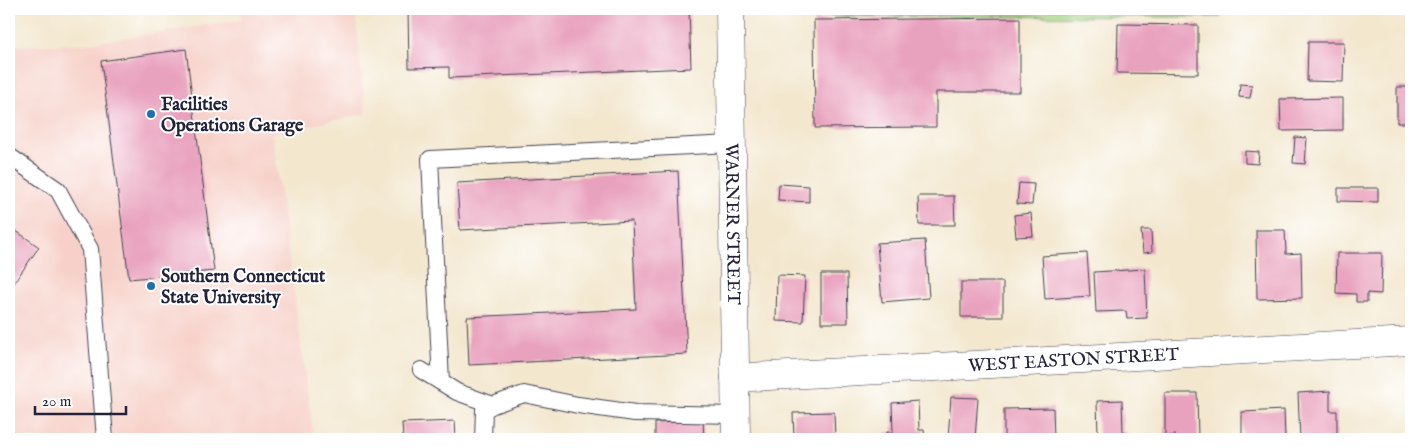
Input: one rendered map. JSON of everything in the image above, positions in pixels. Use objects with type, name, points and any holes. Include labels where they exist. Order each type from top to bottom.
[{"type":"street","name":"WARNER STREET","points":[[730,9],[736,427]]},
{"type":"street","name":"WEST EASTON STREET","points":[[735,378],[1411,341]]},
{"type":"lane","points":[[441,382],[430,159],[731,144]]},
{"type":"lane","points":[[9,156],[58,190],[90,249],[105,439]]},
{"type":"lane","points":[[421,370],[456,392],[493,405]]},
{"type":"lane","points":[[483,439],[484,410],[524,394],[578,405],[736,427]]},
{"type":"shaded area","name":"Southern Connecticut State University","points":[[241,9],[355,9],[366,114],[272,133],[314,439],[9,439],[9,46],[84,44],[241,20]]},
{"type":"green space","points":[[768,9],[1221,9],[1221,17],[769,16]]},
{"type":"building","points":[[408,9],[689,9],[691,68],[449,78],[449,67],[409,68]]},
{"type":"building","points":[[1020,18],[1020,92],[936,92],[936,127],[815,128],[814,20]]},
{"type":"building","points":[[1118,24],[1198,25],[1198,74],[1117,73]]},
{"type":"building","points":[[1308,42],[1344,42],[1343,82],[1307,81]]},
{"type":"building","name":"Facilities Operations Garage","points":[[186,49],[214,271],[129,279],[101,61]]},
{"type":"building","points":[[1240,84],[1252,85],[1250,98],[1239,97]]},
{"type":"building","points":[[1397,87],[1411,87],[1411,123],[1397,123]]},
{"type":"building","points":[[1343,98],[1343,130],[1281,131],[1280,99]]},
{"type":"building","points":[[1295,137],[1307,138],[1305,164],[1293,163]]},
{"type":"building","points":[[1409,138],[1411,138],[1411,161],[1410,161]]},
{"type":"building","points":[[1245,151],[1259,152],[1258,164],[1245,163]]},
{"type":"building","points":[[678,171],[687,354],[469,365],[467,317],[636,309],[632,221],[460,230],[457,183]]},
{"type":"building","points":[[1019,183],[1034,184],[1032,205],[1017,204]]},
{"type":"building","points":[[779,184],[809,186],[809,202],[778,200]]},
{"type":"building","points":[[1338,188],[1378,188],[1378,202],[1338,201]]},
{"type":"building","points":[[918,196],[954,196],[955,225],[919,225]]},
{"type":"building","points":[[1031,213],[1033,236],[1016,237],[1014,215]]},
{"type":"building","points":[[9,226],[39,247],[9,290]]},
{"type":"building","points":[[1141,230],[1151,230],[1152,252],[1143,253]]},
{"type":"building","points":[[1256,230],[1285,230],[1286,254],[1301,253],[1302,298],[1257,299]]},
{"type":"building","points":[[925,240],[929,298],[882,302],[877,243]]},
{"type":"building","points":[[1087,253],[1090,296],[1045,299],[1042,256]]},
{"type":"building","points":[[1337,253],[1382,253],[1381,294],[1367,293],[1367,302],[1356,302],[1356,294],[1336,293]]},
{"type":"building","points":[[1145,269],[1147,318],[1127,319],[1126,311],[1096,312],[1094,272]]},
{"type":"building","points":[[821,274],[847,274],[848,323],[821,323]]},
{"type":"building","points":[[777,275],[805,276],[803,322],[776,321]]},
{"type":"building","points":[[961,282],[1003,282],[1003,317],[961,317]]},
{"type":"building","points":[[1330,391],[1330,411],[1337,411],[1337,437],[1335,439],[1300,439],[1298,393]]},
{"type":"building","points":[[1165,393],[1197,393],[1198,439],[1175,439],[1175,435],[1165,437]]},
{"type":"building","points":[[951,397],[978,398],[975,439],[948,439]]},
{"type":"building","points":[[1122,400],[1123,433],[1127,432],[1128,439],[1095,439],[1095,435],[1098,435],[1097,401]]},
{"type":"building","points":[[918,401],[919,430],[924,430],[925,439],[888,439],[887,432],[893,432],[892,403]]},
{"type":"building","points":[[1053,408],[1054,439],[1004,439],[1004,409]]},
{"type":"building","points":[[1284,410],[1285,439],[1242,439],[1242,412]]},
{"type":"building","points":[[834,412],[835,439],[794,439],[793,413]]},
{"type":"building","points":[[455,421],[456,439],[403,439],[402,423]]},
{"type":"building","points":[[703,421],[704,439],[655,439],[655,423]]},
{"type":"place","name":"Facilities Operations Garage","points":[[151,114]]},
{"type":"place","name":"Southern Connecticut State University","points":[[151,286]]}]
